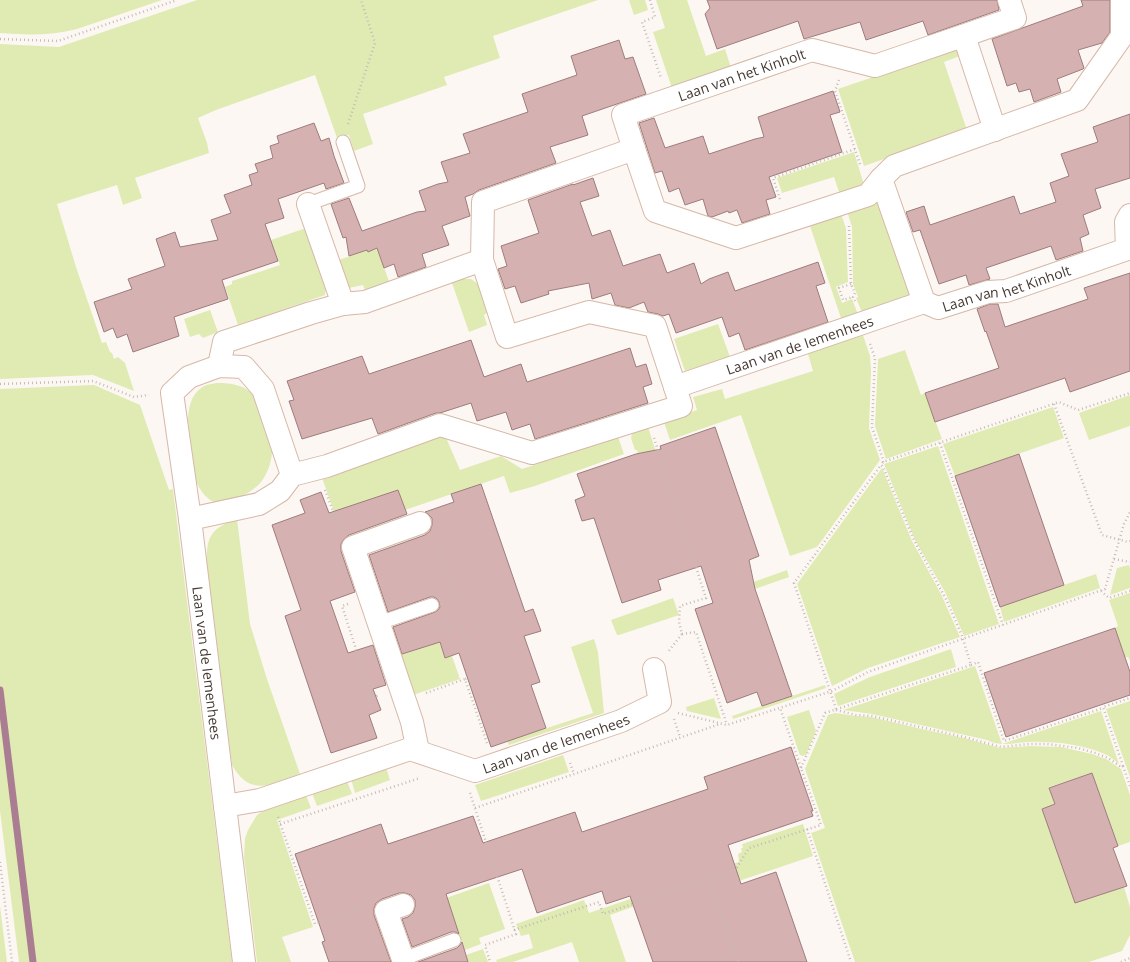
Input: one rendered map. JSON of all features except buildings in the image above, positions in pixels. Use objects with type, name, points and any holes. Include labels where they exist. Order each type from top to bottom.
[{"type":"street","name":"Laan van het Kinholt","points":[[634,149],[623,115],[812,50],[875,66],[1015,18],[1009,0]]},
{"type":"street","points":[[190,519],[259,504],[280,491],[292,475],[327,466],[440,425],[532,452],[682,406],[655,326],[588,312],[507,338],[482,260],[483,202],[634,149],[655,211],[736,238],[868,194],[894,166],[1077,100],[1122,36],[1122,0]]},
{"type":"street","points":[[964,36],[995,130]]},
{"type":"street","name":"Laan van het Kinholt","points":[[882,178],[924,302],[938,308],[988,292],[1006,291],[1128,248],[1126,222],[1130,215]]},
{"type":"street","points":[[308,204],[343,304]]},
{"type":"street","points":[[219,366],[224,342],[311,313],[343,304],[365,302],[482,260]]},
{"type":"street","name":"Laan van de Iemenhees","points":[[675,387],[924,302]]},
{"type":"street","points":[[172,393],[189,377],[219,366],[244,367],[263,389],[292,475]]},
{"type":"street","name":"Laan van de Iemenhees","points":[[172,393],[190,519],[244,962]]},
{"type":"street","points":[[418,751],[412,722],[353,547],[420,523]]},
{"type":"street","points":[[654,669],[665,705]]},
{"type":"street","name":"Laan van de Iemenhees","points":[[225,806],[271,797],[410,749],[484,768],[665,705]]},
{"type":"street","points":[[394,908],[403,960]]},
{"type":"lane","points":[[308,204],[358,186],[343,142]]},
{"type":"lane","points":[[379,622],[432,605]]},
{"type":"lane","points":[[403,960],[454,940]]},
{"type":"path","points":[[0,39],[58,41],[177,0]]},
{"type":"path","points":[[343,142],[375,43],[361,0]]},
{"type":"path","points":[[650,0],[655,17],[642,22],[668,100]]},
{"type":"path","points":[[845,59],[835,91],[861,167],[882,178]]},
{"type":"path","points":[[787,221],[773,178],[855,149]]},
{"type":"path","points":[[841,203],[849,228],[850,284],[855,293],[853,297],[864,323],[875,358],[872,427],[883,459],[882,464],[914,540],[947,601],[963,639],[971,664]]},
{"type":"path","points":[[850,284],[839,288],[843,300],[853,297]]},
{"type":"path","points":[[0,384],[93,381],[134,397],[172,393]]},
{"type":"path","points":[[836,710],[794,583],[882,464],[1059,402],[1078,410],[1130,393]]},
{"type":"path","points":[[1054,404],[1102,535],[1128,542],[1130,541]]},
{"type":"path","points":[[646,416],[706,598],[680,606],[679,622],[682,634]]},
{"type":"path","points":[[940,443],[1003,625]]},
{"type":"path","points":[[317,469],[344,541],[354,549]]},
{"type":"path","points":[[665,705],[680,714],[727,725],[830,692],[868,672],[1101,591],[1105,589],[1124,524],[1130,512]]},
{"type":"path","points":[[405,701],[476,675],[460,623],[440,629],[432,605],[456,596],[428,519],[420,523]]},
{"type":"path","points":[[1114,559],[1130,562]]},
{"type":"path","points":[[1101,591],[1109,598],[1130,591]]},
{"type":"path","points":[[654,669],[682,634],[696,632],[727,725]]},
{"type":"path","points":[[801,768],[825,713],[978,662],[1004,741],[1130,698]]},
{"type":"path","points":[[465,680],[484,768],[470,792],[516,934],[485,946],[490,962]]},
{"type":"path","points":[[665,705],[680,737]]},
{"type":"path","points":[[514,930],[599,902],[603,914],[736,869],[748,848],[821,825],[780,708]]},
{"type":"path","points":[[1104,708],[1130,786]]},
{"type":"path","points":[[836,710],[856,715],[872,716],[1001,747],[1047,744],[1078,748],[1108,758],[1120,766],[1123,766]]},
{"type":"path","points":[[475,808],[720,724]]},
{"type":"path","points":[[280,824],[422,777],[418,751]]},
{"type":"path","points":[[271,797],[315,924],[373,905],[394,908]]},
{"type":"path","points":[[808,829],[851,962]]},
{"type":"path","points":[[0,862],[12,962]]},
{"type":"path","points":[[710,877],[739,962]]},
{"type":"path","points":[[1122,962],[1130,958]]},
{"type":"green space","points":[[0,0],[162,0],[77,29],[58,33],[29,34],[0,33]]},
{"type":"green space","points":[[197,0],[598,0],[493,36],[500,58],[444,77],[447,85],[363,114],[373,144],[354,151],[349,135],[337,138],[315,75],[216,110],[198,118],[209,153],[135,178],[142,198],[123,205],[117,185],[57,204],[76,267],[102,343],[106,342],[114,359],[118,357],[125,363],[134,391],[93,375],[0,379],[0,44],[59,47]]},
{"type":"green space","points":[[629,0],[645,0],[648,10],[634,15]]},
{"type":"green space","points":[[656,0],[687,0],[706,56],[725,49],[732,71],[673,91],[653,32],[665,28]]},
{"type":"green space","points":[[958,48],[960,56],[944,62],[967,130],[864,166],[838,89]]},
{"type":"green space","points":[[854,152],[864,185],[840,195],[834,177],[782,193],[777,178]]},
{"type":"green space","points":[[881,199],[915,297],[863,315],[856,298],[858,297],[853,284],[852,227],[847,211]]},
{"type":"green space","points":[[841,213],[846,229],[848,282],[836,287],[842,303],[852,299],[859,317],[829,327],[828,323],[841,318],[809,223]]},
{"type":"green space","points":[[309,227],[327,281],[325,295],[238,325],[225,287],[232,284],[232,281],[280,265],[271,240]]},
{"type":"green space","points":[[377,248],[390,284],[366,293],[363,285],[349,288],[339,260]]},
{"type":"green space","points":[[463,279],[471,279],[478,284],[488,308],[487,313],[484,315],[487,325],[469,332],[452,283]]},
{"type":"green space","points":[[210,310],[218,332],[203,338],[199,334],[190,337],[184,319]]},
{"type":"green space","points":[[718,324],[730,357],[685,371],[674,339]]},
{"type":"green space","points":[[863,335],[870,356],[871,370],[869,428],[880,460],[817,547],[790,556],[741,415],[670,440],[664,422],[697,410],[693,397],[722,389],[725,399],[813,371],[808,354]]},
{"type":"green space","points":[[905,350],[921,395],[925,393],[942,439],[886,459],[875,426],[878,359]]},
{"type":"green space","points":[[209,384],[233,384],[248,390],[256,398],[272,449],[268,469],[258,486],[237,499],[221,503],[212,501],[205,496],[197,484],[188,421],[189,407],[195,394]]},
{"type":"green space","points":[[94,385],[140,405],[169,490],[173,489],[232,962],[19,962],[0,811],[0,389]]},
{"type":"green space","points":[[1130,395],[1130,426],[1089,440],[1079,413]]},
{"type":"green space","points":[[1053,407],[1064,438],[955,476],[943,444]]},
{"type":"green space","points":[[648,427],[662,471],[638,454],[631,438],[632,433]]},
{"type":"green space","points":[[444,433],[460,470],[501,456],[522,469],[618,437],[624,454],[535,486],[510,493],[504,476],[405,510],[398,490],[347,507],[341,531],[321,475]]},
{"type":"green space","points":[[938,446],[999,624],[964,636],[945,592],[915,540],[884,464]]},
{"type":"green space","points":[[882,468],[912,541],[941,594],[960,637],[868,668],[832,686],[797,584]]},
{"type":"green space","points":[[237,519],[250,624],[267,679],[300,774],[263,786],[246,782],[232,765],[207,563],[209,540],[212,535],[221,526]]},
{"type":"green space","points":[[1129,565],[1130,588],[1110,595],[1117,568]]},
{"type":"green space","points":[[787,570],[789,577],[755,589],[711,597]]},
{"type":"green space","points":[[1096,574],[1100,588],[1004,622],[1000,607]]},
{"type":"green space","points":[[1130,593],[1130,661],[1128,657],[1125,657],[1115,628],[1118,626],[1109,600]]},
{"type":"green space","points":[[673,598],[679,615],[617,635],[611,620]]},
{"type":"green space","points":[[594,639],[598,652],[604,713],[509,745],[507,741],[593,713],[571,647]]},
{"type":"green space","points":[[439,641],[445,658],[452,656],[460,679],[410,696],[398,655]]},
{"type":"green space","points":[[951,649],[956,667],[838,706],[834,694],[870,677]]},
{"type":"green space","points":[[975,666],[1002,744],[872,714],[843,710]]},
{"type":"green space","points":[[825,685],[826,688],[733,719],[732,716]]},
{"type":"green space","points":[[714,698],[721,719],[687,711],[686,707]]},
{"type":"green space","points":[[1130,701],[1130,777],[1106,709]]},
{"type":"green space","points":[[809,710],[816,731],[806,755],[803,756],[799,753],[787,717]]},
{"type":"green space","points":[[1101,711],[1119,764],[1108,756],[1097,751],[1067,744],[1027,742],[1002,744]]},
{"type":"green space","points":[[835,713],[871,717],[964,738],[1000,748],[1029,746],[1061,747],[1092,754],[1106,759],[1121,769],[1130,795],[1130,842],[1118,846],[1092,773],[1049,787],[1055,804],[1042,809],[1075,903],[1124,887],[1130,907],[1130,935],[1122,951],[1089,962],[855,962],[811,833],[825,828],[805,769],[828,715]]},
{"type":"green space","points":[[563,755],[569,772],[481,801],[475,785]]},
{"type":"green space","points":[[386,767],[390,780],[355,793],[351,779]]},
{"type":"green space","points":[[347,781],[352,794],[317,806],[312,793]]},
{"type":"green space","points":[[306,795],[311,808],[277,820],[313,927],[282,937],[291,962],[257,962],[244,857],[245,838],[257,815],[266,809]]},
{"type":"green space","points":[[803,824],[813,856],[721,887],[714,870],[739,862],[738,854],[742,852],[742,844]]},
{"type":"green space","points":[[692,878],[694,885],[610,915],[626,962],[579,962],[572,942],[513,962],[497,962],[496,960],[533,948],[529,934],[521,936],[516,924],[584,900],[589,913]]},
{"type":"green space","points":[[489,883],[505,929],[479,938],[481,944],[465,950],[446,898]]},
{"type":"green space","points":[[0,906],[7,962],[0,962]]},
{"type":"green space","points":[[483,949],[488,962],[468,962],[466,955]]},
{"type":"waterway","points":[[0,690],[33,962]]}]
